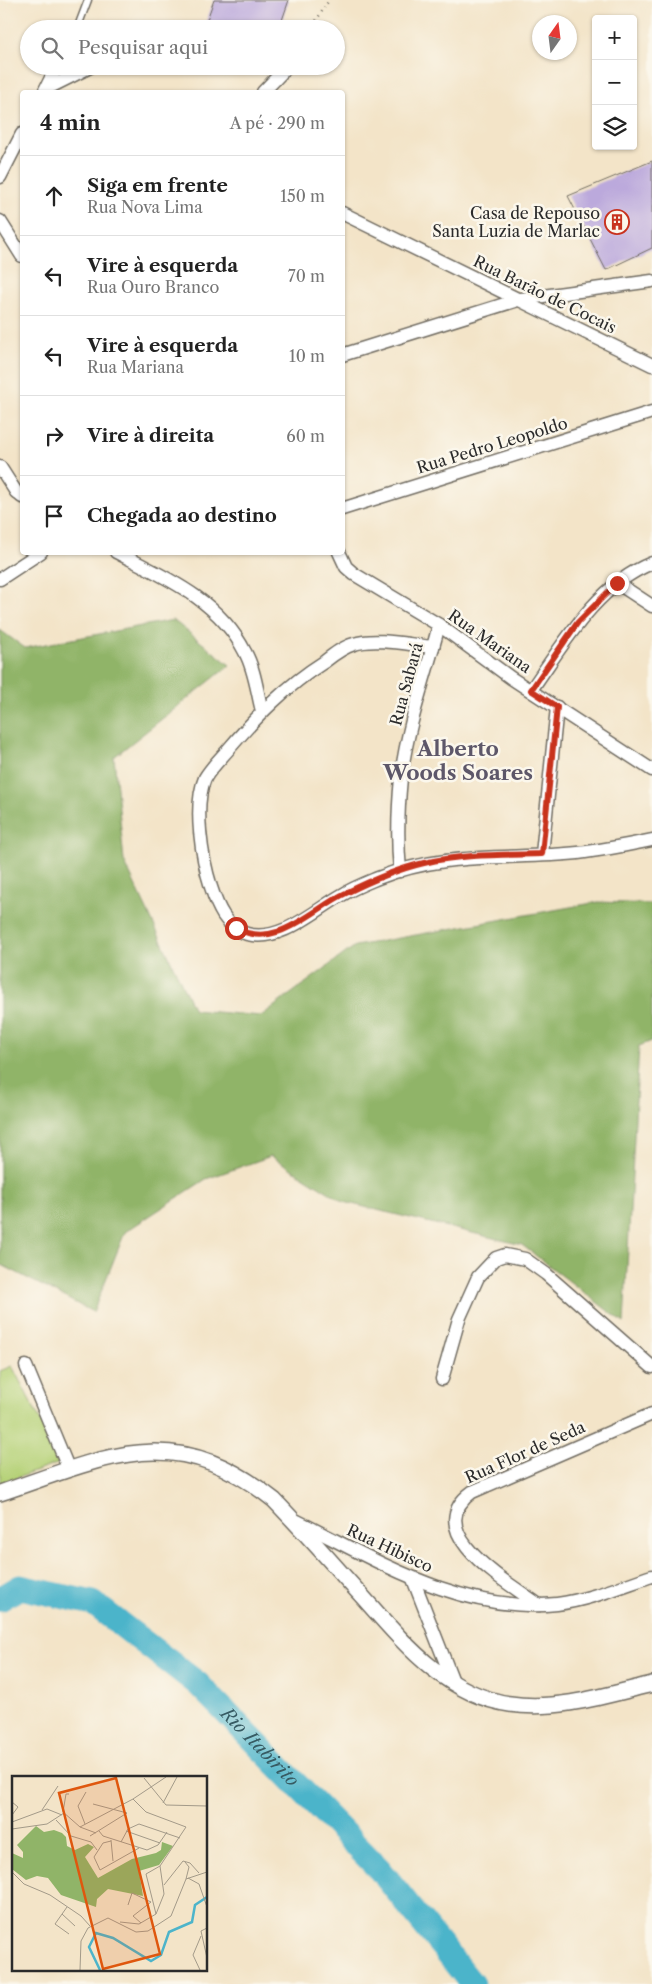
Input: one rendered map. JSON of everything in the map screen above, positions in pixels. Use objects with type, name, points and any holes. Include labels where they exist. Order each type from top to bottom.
[{"type":"street","points":[[45,90],[53,75]]},
{"type":"street","points":[[47,90],[75,75]]},
{"type":"street","points":[[265,90],[279,75]]},
{"type":"street","points":[[0,177],[20,138]]},
{"type":"street","name":"Rua Barão de Cocais","points":[[345,214],[521,299],[652,365]]},
{"type":"street","points":[[1,224],[20,253]]},
{"type":"street","points":[[345,354],[521,299],[652,281]]},
{"type":"street","name":"Rua Pedro Leopoldo","points":[[345,509],[652,412]]},
{"type":"street","points":[[0,467],[20,495]]},
{"type":"street","points":[[0,579],[36,555]]},
{"type":"street","points":[[122,555],[190,591],[210,607],[229,627],[246,652],[262,711]]},
{"type":"street","name":"Rua Mariana","points":[[340,555],[346,567],[354,574],[439,625],[531,690],[652,770]]},
{"type":"street","points":[[531,690],[578,622],[617,583],[639,568],[652,563]]},
{"type":"street","points":[[617,583],[652,606]]},
{"type":"street","name":"Rua Sabará","points":[[400,871],[398,846],[401,777],[410,730],[439,625]]},
{"type":"street","points":[[433,647],[373,642],[355,644],[306,673],[262,711],[205,778],[200,809],[202,846],[215,900],[228,922],[246,933],[258,936],[279,931],[294,925],[344,894],[425,863],[469,857],[578,853],[652,840]]},
{"type":"street","points":[[542,854],[557,707]]},
{"type":"street","points":[[442,1379],[460,1319],[478,1277],[492,1262],[505,1255],[525,1259],[546,1274],[652,1367]]},
{"type":"street","points":[[26,1366],[69,1470]]},
{"type":"street","name":"Rua Flor de Seda","points":[[539,1605],[489,1568],[460,1540],[454,1523],[454,1514],[459,1504],[472,1492],[652,1414]]},
{"type":"street","points":[[0,1493],[128,1452],[162,1451],[191,1456],[218,1465],[254,1484],[292,1519],[405,1643],[454,1684],[488,1699],[512,1704],[538,1705],[587,1700],[652,1684]]},
{"type":"street","name":"Rua Hibisco","points":[[292,1519],[412,1579],[466,1596],[511,1604],[539,1605],[579,1600],[652,1576]]},
{"type":"street","points":[[412,1579],[454,1684]]},
{"type":"lane","points":[[80,20],[88,0]]},
{"type":"path","points":[[317,20],[329,0]]},
{"type":"green space","points":[[173,620],[230,665],[114,757],[124,861],[194,1010],[261,1016],[355,946],[598,902],[652,904],[652,1041],[639,1046],[624,1323],[522,1245],[344,1202],[271,1156],[206,1179],[125,1232],[93,1312],[0,1264],[0,630],[25,648]]},
{"type":"green space","points":[[12,1366],[62,1462],[0,1484],[0,1371]]},
{"type":"building","points":[[214,0],[289,0],[282,20],[207,20]]},
{"type":"building","name":"Casa de Repouso Santa Luzia de Marlac","points":[[652,161],[652,248],[606,270],[568,196]]},
{"type":"waterway","name":"Rio Itabirito","points":[[0,1599],[20,1587],[93,1603],[198,1684],[380,1870],[472,1984]]},
{"type":"place","name":"Casa de Repouso Santa Luzia de Marlac","points":[[617,222]]},
{"type":"district","name":"Alberto Woods Soares","points":[[458,761]]},
{"type":"route","points":[[236,928],[258,936],[271,934],[294,925],[344,894],[379,878],[425,863],[469,857],[542,854],[557,707],[531,690],[578,622],[617,583]]}]
